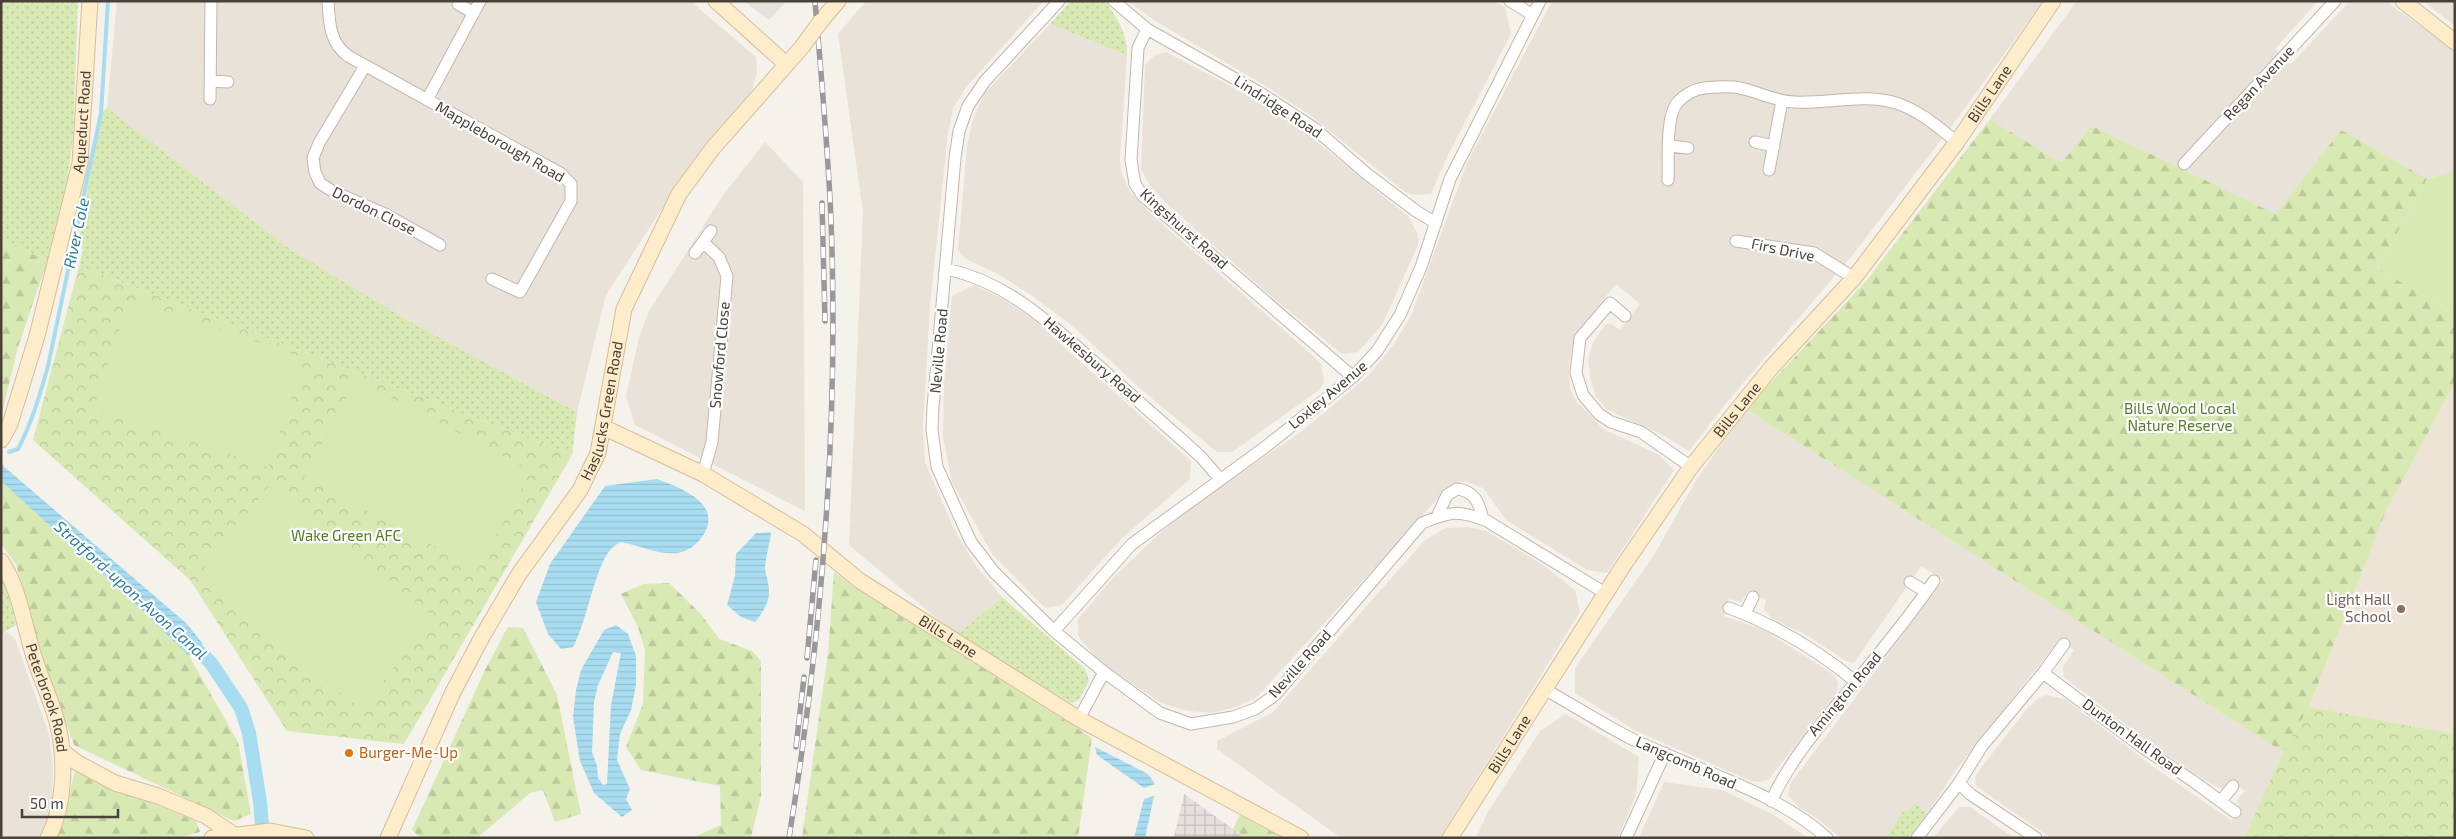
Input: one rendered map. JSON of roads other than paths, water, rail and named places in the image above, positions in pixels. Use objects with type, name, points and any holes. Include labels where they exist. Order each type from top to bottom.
[{"type":"street","name":"Aqueduct Road","points":[[1,440],[10,424],[37,336],[80,163],[90,1]]},
{"type":"street","points":[[210,99],[211,1]]},
{"type":"street","name":"Mappleborough Road","points":[[328,1],[331,30],[335,43],[341,51],[560,173],[571,184],[571,201],[520,292],[492,279]]},
{"type":"street","name":"Mappleborough Road","points":[[427,100],[480,1]]},
{"type":"street","points":[[716,1],[786,64]]},
{"type":"street","name":"Haslucks Green Road","points":[[388,838],[453,692],[519,574],[580,490],[598,453],[624,309],[678,194],[712,148],[802,46],[838,1]]},
{"type":"street","name":"Neville Road","points":[[1059,1],[985,81],[968,106],[959,131],[955,158],[932,430],[937,467],[972,542],[994,572],[1054,631],[1104,672],[1160,713],[1191,724],[1233,717],[1255,709],[1275,695],[1422,523],[1437,517],[1466,513],[1483,519],[1605,593]]},
{"type":"street","name":"Lindridge Road","points":[[1114,1],[1147,29],[1262,94],[1314,128],[1367,174],[1436,223]]},
{"type":"street","points":[[1510,1],[1533,14]]},
{"type":"street","name":"Loxley Avenue","points":[[1054,631],[1132,544],[1220,478],[1264,448],[1353,377],[1378,351],[1400,315],[1436,223],[1450,178],[1540,1]]},
{"type":"street","name":"Bills Lane","points":[[1450,838],[1605,593],[1691,467],[1771,368],[1854,278],[1957,142],[2053,1]]},
{"type":"street","name":"Regan Avenue","points":[[2184,164],[2335,1]]},
{"type":"street","points":[[2403,1],[2439,32],[2455,42]]},
{"type":"street","points":[[458,4],[474,13]]},
{"type":"street","name":"Kingshurst Road","points":[[1147,29],[1138,48],[1132,160],[1132,173],[1135,184],[1142,195],[1353,377]]},
{"type":"street","name":"Dordon Close","points":[[365,66],[319,143],[313,158],[315,172],[320,183],[332,192],[385,214],[440,245]]},
{"type":"street","points":[[211,81],[228,82]]},
{"type":"street","points":[[1668,180],[1670,121],[1676,104],[1686,94],[1701,88],[1735,87],[1782,101],[1816,103],[1859,97],[1895,102],[1917,112],[1957,142]]},
{"type":"street","points":[[1769,170],[1782,101]]},
{"type":"street","points":[[1755,142],[1774,146]]},
{"type":"street","points":[[1669,146],[1688,148]]},
{"type":"street","points":[[695,253],[711,231]]},
{"type":"street","name":"Firs Drive","points":[[1736,241],[1814,253],[1854,278]]},
{"type":"street","name":"Snowford Close","points":[[703,474],[712,442],[727,276],[719,257],[704,243]]},
{"type":"street","name":"Hawkesbury Road","points":[[946,269],[971,274],[1007,292],[1050,322],[1201,457],[1220,478]]},
{"type":"street","points":[[1625,316],[1610,303],[1580,338],[1576,373],[1583,396],[1599,414],[1611,422],[1641,432],[1691,467]]},
{"type":"street","name":"Bills Lane","points":[[602,427],[703,474],[803,534],[860,581],[1078,719],[1300,838]]},
{"type":"street","points":[[1437,517],[1447,495],[1457,490],[1470,492],[1474,496],[1483,519]]},
{"type":"street","name":"Peterbrook Road","points":[[1,561],[11,576],[37,669],[58,725],[62,752],[62,790],[54,827],[48,838]]},
{"type":"street","name":"Amington Road","points":[[1771,801],[1785,772],[1806,740],[1856,682],[1934,581]]},
{"type":"street","points":[[1910,582],[1926,592]]},
{"type":"street","points":[[1745,614],[1753,597]]},
{"type":"street","points":[[1730,608],[1782,631],[1834,663],[1856,682]]},
{"type":"street","points":[[1917,838],[1959,783],[1982,746],[2043,673],[2064,644]]},
{"type":"street","points":[[1078,719],[1104,672]]},
{"type":"street","name":"Dunton Hall Road","points":[[2043,673],[2145,749],[2235,812]]},
{"type":"street","name":"Langcomb Road","points":[[1544,689],[1630,738],[1771,801],[1818,830],[1827,838]]},
{"type":"street","points":[[62,752],[76,762],[115,782],[158,796],[206,816],[233,834]]},
{"type":"street","points":[[1626,838],[1665,754]]},
{"type":"street","points":[[1959,783],[1970,794],[2036,838]]},
{"type":"street","points":[[2221,801],[2233,786]]},
{"type":"street","points":[[212,838],[262,832],[306,838]]},
{"type":"water","points":[[1,464],[186,623],[203,644],[189,656],[129,598],[1,481]]},
{"type":"water","points":[[657,479],[688,493],[704,507],[708,515],[708,525],[702,537],[691,548],[677,553],[662,553],[620,542],[613,547],[605,557],[600,568],[583,624],[573,647],[561,649],[548,634],[536,602],[550,564],[605,486]]},
{"type":"water","points":[[771,532],[765,567],[769,594],[764,609],[755,622],[741,617],[727,605],[735,576],[736,554],[756,533]]},
{"type":"water","points":[[616,625],[628,634],[636,656],[636,685],[631,710],[620,734],[617,760],[630,789],[626,799],[632,810],[622,817],[594,793],[580,761],[573,717],[576,690],[581,670],[604,630]],"holes":[[[613,652],[621,653],[611,705],[607,784],[603,785],[598,778],[597,766],[592,752],[594,702],[598,685]]]},
{"type":"water","points":[[1095,747],[1148,774],[1155,784],[1144,788],[1097,755]]},
{"type":"water","points":[[1154,796],[1145,838],[1134,838],[1144,799]]},
{"type":"waterway","name":"River Cole","points":[[9,452],[18,449],[23,439],[48,366],[101,113],[108,1]]},
{"type":"waterway","name":"Stratford-upon-Avon Canal","points":[[184,637],[211,663],[241,708],[249,733],[260,802],[263,838]]},
{"type":"railway","points":[[789,838],[811,684],[819,607],[830,453],[833,298],[831,220],[815,1]]},
{"type":"railway","points":[[822,203],[825,321]]},
{"type":"railway","points":[[807,658],[816,560]]},
{"type":"railway","points":[[796,747],[804,677]]},
{"type":"place","name":"Light Hall School","points":[[2401,609]]},
{"type":"place","name":"Burger-Me-Up","points":[[349,753]]},
{"type":"park label","name":"Bills Wood Local Nature Reserve","points":[[2180,418]]},
{"type":"park label","name":"Wake Green AFC","points":[[346,536]]}]
